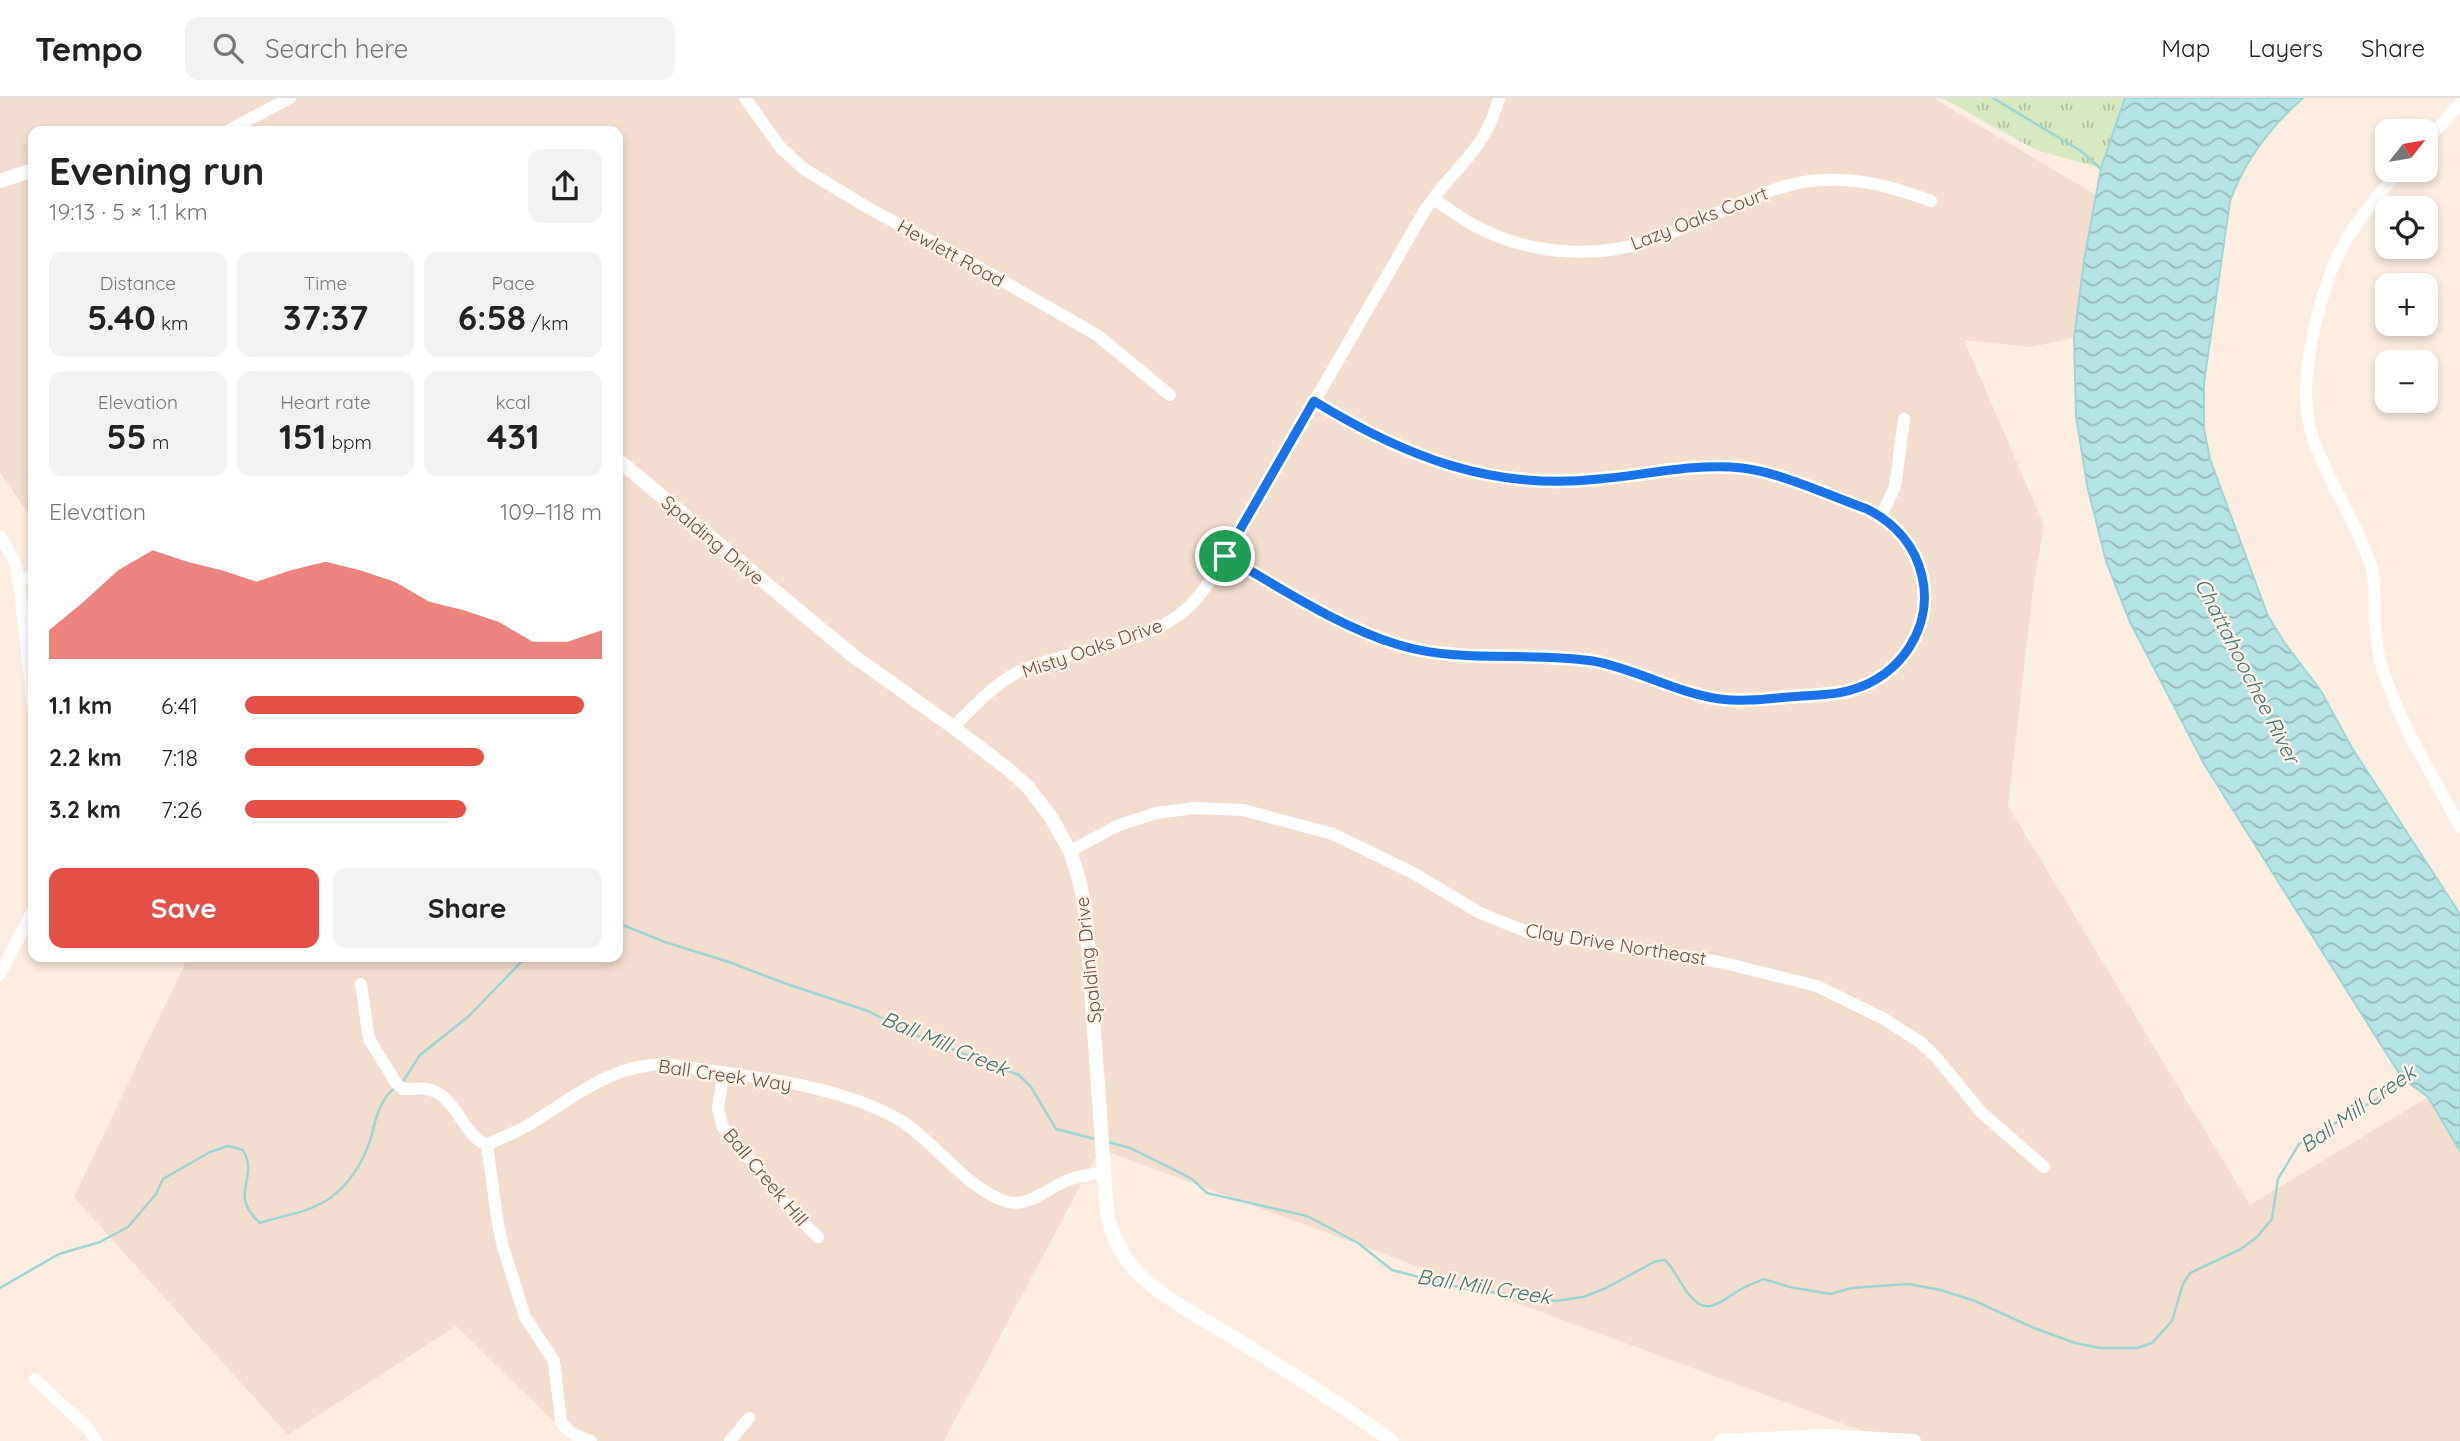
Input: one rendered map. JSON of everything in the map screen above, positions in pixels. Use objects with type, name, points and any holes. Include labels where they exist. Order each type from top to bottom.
[{"type":"street","points":[[237,126],[290,98]]},
{"type":"street","name":"Hewlett Road","points":[[745,98],[780,147],[804,169],[870,209],[1097,335],[1171,395]]},
{"type":"street","points":[[1225,556],[1343,623],[1401,645],[1457,655],[1594,662],[1632,671],[1694,694],[1744,701],[1854,690],[1883,676],[1906,654],[1922,619],[1923,579],[1908,544],[1897,529],[1881,516],[1777,477],[1742,468],[1690,468],[1567,482],[1484,474],[1439,463],[1397,447],[1358,428],[1314,401],[1425,209],[1475,151],[1488,131],[1499,98]]},
{"type":"street","points":[[2438,128],[2460,104]]},
{"type":"street","points":[[0,181],[28,172]]},
{"type":"street","name":"Lazy Oaks Court","points":[[1434,199],[1470,223],[1505,239],[1542,249],[1580,252],[1614,250],[1644,243],[1771,191],[1809,181],[1868,181],[1931,201]]},
{"type":"street","points":[[2388,182],[2381,189],[2334,265],[2315,330],[2308,364],[2306,401],[2311,432],[2323,467],[2349,514],[2371,566],[2377,646],[2383,671],[2411,736],[2460,827]]},
{"type":"street","name":"Misty Oaks Drive","points":[[953,727],[985,696],[1022,670],[1141,635],[1165,625],[1198,598],[1314,401]]},
{"type":"street","points":[[1881,516],[1895,487],[1904,419]]},
{"type":"street","name":"Spalding Drive","points":[[623,464],[852,655],[953,727],[1028,787],[1051,817],[1070,851],[1080,883],[1086,916],[1099,1080],[1102,1172],[1111,1233],[1124,1258],[1142,1277],[1174,1300],[1392,1441]]},
{"type":"street","points":[[0,536],[15,562],[19,580],[28,662]]},
{"type":"street","points":[[19,580],[28,577]]},
{"type":"street","name":"Clay Drive Northeast","points":[[1070,851],[1119,825],[1157,813],[1194,808],[1243,810],[1333,834],[1413,873],[1480,913],[1530,933],[1720,962],[1817,986],[1884,1019],[1920,1042],[1936,1057],[1981,1112],[2044,1167]]},
{"type":"street","points":[[0,974],[28,920]]},
{"type":"street","points":[[360,984],[369,1039],[396,1083],[403,1089],[425,1089],[443,1096],[473,1137],[487,1145],[503,1247],[525,1317],[555,1361],[561,1421],[565,1429],[575,1436],[591,1441]]},
{"type":"street","name":"Ball Creek Way","points":[[487,1145],[521,1129],[601,1079],[626,1068],[666,1064],[806,1087],[848,1097],[876,1108],[920,1135],[967,1179],[1008,1202],[1027,1201],[1067,1180],[1102,1172]]},
{"type":"street","name":"Ball Creek Hill","points":[[724,1073],[718,1107],[722,1126],[796,1216],[818,1237]]},
{"type":"street","points":[[35,1378],[97,1441]]},
{"type":"street","points":[[730,1441],[749,1418]]},
{"type":"street","points":[[1721,1441],[1826,1436],[1914,1441]]},
{"type":"shaded area","points":[[0,98],[1933,98],[2096,195],[2074,338],[2031,347],[1964,340],[2044,525],[2034,581],[2008,806],[2250,1205],[2428,1097],[2460,1151],[2460,1441],[1868,1441],[1863,1431],[1100,1149],[944,1441],[574,1441],[456,1326],[288,1435],[74,1197],[186,962],[623,962],[623,126],[28,126],[28,514],[0,472]]},
{"type":"green space","points":[[1942,98],[2125,98],[2101,168],[2036,150]]},
{"type":"water","name":"Chattahoochee River","points":[[2125,98],[2303,98],[2260,145],[2243,172],[2230,201],[2204,383],[2204,429],[2210,459],[2268,616],[2321,691],[2352,748],[2460,914],[2460,1151],[2428,1097],[2402,1078],[2204,764],[2130,622],[2106,561],[2087,485],[2076,416],[2074,338],[2084,261],[2101,168]]},
{"type":"waterway","points":[[1993,98],[2081,151],[2101,169]]},
{"type":"waterway","name":"Ball Mill Creek","points":[[623,925],[665,942],[868,1011],[913,1034],[1019,1075],[1031,1087],[1056,1129],[1095,1139]]},
{"type":"waterway","name":"Ball Mill Creek","points":[[402,1083],[420,1055],[469,1016],[521,962]]},
{"type":"waterway","name":"Ball Mill Creek","points":[[1108,1142],[1130,1148],[1175,1170],[1192,1179],[1207,1193],[1307,1216],[1358,1243],[1392,1270],[1462,1288],[1555,1301],[1583,1297],[1606,1288],[1656,1261],[1665,1260],[1694,1300],[1706,1306],[1712,1306],[1763,1279],[1830,1294],[1852,1288],[1908,1284],[1941,1290],[1975,1301],[2075,1343],[2100,1348],[2137,1348],[2152,1343],[2172,1321],[2183,1284],[2190,1273],[2241,1249],[2257,1237],[2272,1219],[2278,1179],[2299,1144],[2382,1096],[2402,1078]]},
{"type":"waterway","name":"Ball Mill Creek","points":[[0,1288],[59,1254],[100,1242],[128,1227],[156,1194],[163,1179],[210,1152],[228,1146],[243,1150],[248,1170],[246,1203],[260,1223],[315,1207],[331,1197],[354,1173],[369,1144],[380,1108],[386,1096],[396,1087]]},
{"type":"route","points":[[1314,401],[1358,428],[1397,447],[1439,463],[1484,474],[1567,482],[1717,467],[1742,468],[1777,477],[1867,509],[1897,529],[1917,561],[1923,579],[1924,599],[1922,619],[1906,654],[1895,667],[1870,684],[1846,692],[1744,701],[1694,694],[1632,671],[1594,662],[1457,655],[1401,645],[1343,623],[1225,556],[1314,401]]}]
